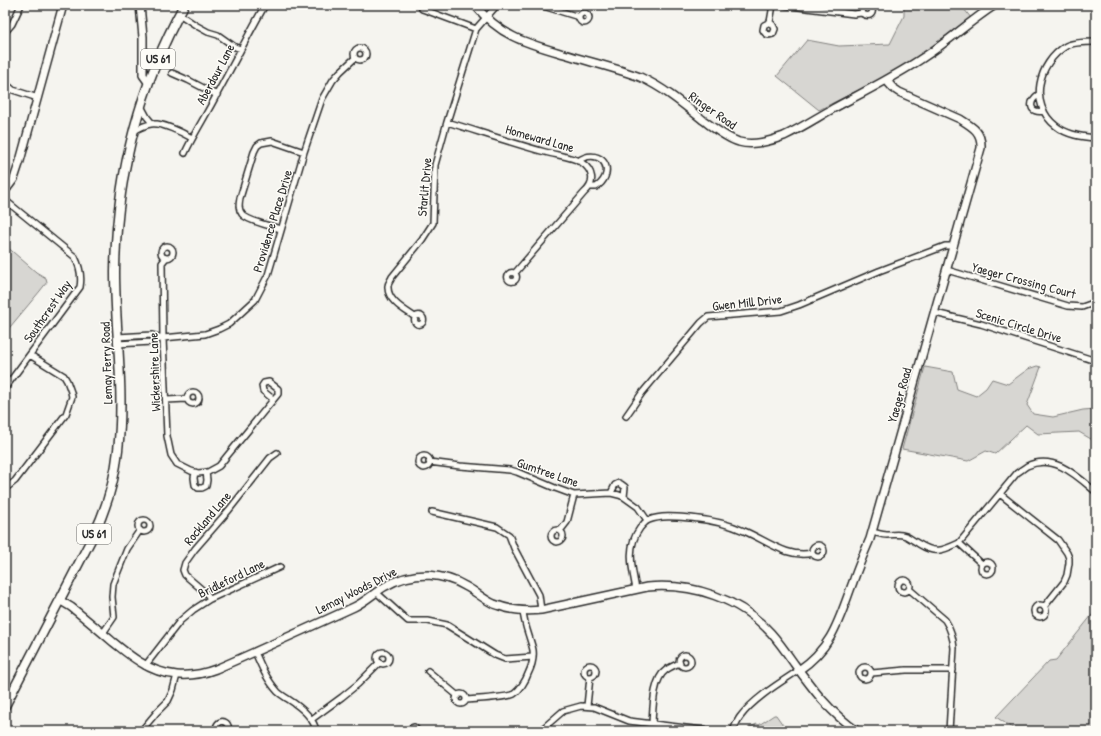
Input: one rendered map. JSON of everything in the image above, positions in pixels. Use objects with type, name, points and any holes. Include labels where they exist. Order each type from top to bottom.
[{"type":"main road","name":"Lemay Ferry Road","points":[[5,706],[61,601],[97,529],[108,501],[114,477],[120,424],[115,273],[117,222],[124,173],[148,82],[161,51],[184,5]]},
{"type":"street","points":[[5,32],[12,24],[22,5]]},
{"type":"street","points":[[5,192],[10,186],[17,171],[63,5]]},
{"type":"street","points":[[140,5],[143,37],[143,76],[148,82]]},
{"type":"street","name":"Aberdour Lane","points":[[185,153],[265,5]]},
{"type":"street","name":"Ringer Road","points":[[475,5],[501,30],[520,40],[647,80],[664,90],[728,137],[744,143],[760,142],[784,136],[886,80],[924,58],[978,16],[995,5]]},
{"type":"street","name":"Starlit Drive","points":[[415,317],[394,302],[390,296],[388,288],[392,277],[422,240],[433,223],[435,165],[447,122],[476,29],[497,5]]},
{"type":"street","points":[[540,5],[579,17]]},
{"type":"street","points":[[770,22],[773,5]]},
{"type":"street","points":[[783,5],[854,14],[861,13],[865,16],[872,14],[873,9],[871,5]]},
{"type":"street","points":[[861,13],[863,5]]},
{"type":"street","points":[[420,7],[476,29]]},
{"type":"street","points":[[179,14],[208,32],[218,35],[241,49]]},
{"type":"street","points":[[1096,42],[1083,42],[1067,45],[1050,59],[1040,78],[1039,94],[1044,112],[1057,126],[1071,134],[1096,138]]},
{"type":"street","name":"Providence Place Drive","points":[[117,341],[152,342],[163,338],[204,334],[229,324],[255,300],[268,275],[304,152],[322,99],[327,88],[340,72],[355,58]]},
{"type":"street","points":[[172,73],[217,95]]},
{"type":"street","name":"Yaeger Road","points":[[799,670],[822,650],[832,634],[841,615],[872,532],[980,155],[980,136],[969,124],[899,92],[886,80]]},
{"type":"street","points":[[5,83],[13,90],[38,98]]},
{"type":"street","points":[[1039,94],[1031,103],[1032,107],[1034,110],[1044,112]]},
{"type":"street","points":[[141,106],[152,123]]},
{"type":"street","name":"Homeward Lane","points":[[447,122],[578,161],[585,166],[591,174],[592,179],[590,187]]},
{"type":"street","points":[[134,131],[152,123],[175,129],[192,138]]},
{"type":"street","points":[[281,229],[248,219],[242,216],[239,209],[240,198],[252,156],[257,146],[261,143],[272,141],[304,152]]},
{"type":"street","points":[[515,274],[590,187],[597,186],[604,178],[606,167],[599,158],[594,155],[588,155],[578,161]]},
{"type":"street","name":"Southcrest Way","points":[[5,200],[75,257],[81,278],[80,287],[5,388]]},
{"type":"street","name":"Gwen Mill Drive","points":[[626,416],[646,389],[701,323],[708,317],[781,311],[799,305],[886,268],[945,246],[954,246]]},
{"type":"street","name":"Wickershire Lane","points":[[166,258],[162,263],[167,436],[171,455],[177,464],[195,472],[206,472]]},
{"type":"street","name":"Yaeger Crossing Court","points":[[947,270],[1068,306],[1082,307],[1096,302]]},
{"type":"street","name":"Scenic Circle Drive","points":[[934,313],[981,324],[1096,360]]},
{"type":"street","points":[[5,489],[15,481],[66,414],[72,397],[64,376],[30,355]]},
{"type":"street","points":[[166,400],[187,399]]},
{"type":"street","points":[[195,472],[195,485],[198,488],[206,486],[206,472],[219,466],[273,399]]},
{"type":"street","name":"Rockland Lane","points":[[210,599],[207,594],[185,575],[183,567],[192,553],[270,458],[277,453]]},
{"type":"street","name":"Gumtree Lane","points":[[430,462],[510,470],[574,495],[619,494],[638,507],[647,520]]},
{"type":"street","points":[[872,532],[887,535],[898,534],[908,536],[927,549],[935,551],[947,549],[959,543],[1017,473],[1028,466],[1041,463],[1056,464],[1071,471],[1096,492]]},
{"type":"street","name":"Gumtree Lane","points":[[611,493],[615,485],[619,483],[625,487],[624,497]]},
{"type":"street","points":[[1000,494],[1058,540],[1069,558],[1067,575],[1064,582],[1044,607]]},
{"type":"street","points":[[560,531],[567,522],[574,495]]},
{"type":"street","points":[[432,512],[497,527],[509,535],[538,595],[541,610]]},
{"type":"street","points":[[636,589],[632,568],[632,543],[634,537],[647,520],[658,517],[682,517],[722,522],[793,554],[804,555],[812,553]]},
{"type":"street","points":[[103,633],[114,617],[112,597],[113,584],[127,549],[140,530]]},
{"type":"street","points":[[959,543],[982,564]]},
{"type":"street","name":"Bridleford Lane","points":[[145,666],[180,621],[193,610],[210,599],[280,567]]},
{"type":"street","name":"Lemay Woods Drive","points":[[61,601],[71,607],[145,666],[162,673],[192,675],[208,672],[255,652],[356,606],[391,583],[409,577],[427,575],[456,581],[493,603],[509,609],[523,611],[541,610],[636,589],[659,586],[684,587],[707,593],[732,603],[748,613],[764,625],[778,641],[799,670]]},
{"type":"street","points":[[909,590],[945,620],[950,627],[953,637],[954,648],[949,731]]},
{"type":"street","points":[[376,592],[408,621],[428,621],[447,624],[500,658],[533,657]]},
{"type":"street","points":[[428,671],[458,696],[456,700],[459,704],[464,704],[466,700],[487,699],[513,695],[518,691],[528,675],[533,657],[533,650],[523,611]]},
{"type":"street","points":[[255,652],[263,672],[279,693],[312,719],[316,731]]},
{"type":"street","points":[[312,719],[353,688],[379,663]]},
{"type":"street","points":[[652,723],[658,680],[666,669],[680,663]]},
{"type":"street","points":[[733,731],[740,717],[751,706],[767,692],[799,670],[831,710],[857,731]]},
{"type":"street","points":[[872,673],[906,670],[953,670]]},
{"type":"street","points":[[141,731],[168,701],[177,675]]},
{"type":"street","points":[[587,706],[590,677]]},
{"type":"street","points":[[540,731],[563,711],[581,706],[587,706],[594,707],[628,721],[710,731]]},
{"type":"street","points":[[216,731],[216,726],[222,721],[228,724],[228,731]]},
{"type":"street","points":[[408,731],[411,728],[414,728],[418,731]]},
{"type":"shaded area","points":[[904,5],[961,5],[971,18],[918,56],[888,75],[819,110],[777,76],[807,40],[839,46],[890,44],[904,16]]},
{"type":"shaded area","points":[[5,245],[36,272],[46,278],[47,282],[5,333]]},
{"type":"shaded area","points":[[1037,366],[1041,367],[1027,405],[1033,414],[1053,417],[1083,410],[1096,409],[1096,442],[1079,432],[1038,434],[1026,425],[995,454],[986,451],[968,461],[902,449],[925,367],[953,372],[957,389],[976,396],[986,388],[992,379],[1008,384],[1028,369]]},
{"type":"shaded area","points":[[1096,610],[1096,731],[1070,731],[1063,729],[1061,731],[1017,731],[996,717],[1049,661],[1056,660]]},
{"type":"shaded area","points":[[776,715],[783,725],[781,731],[747,731],[748,728],[757,724],[759,725]]}]
